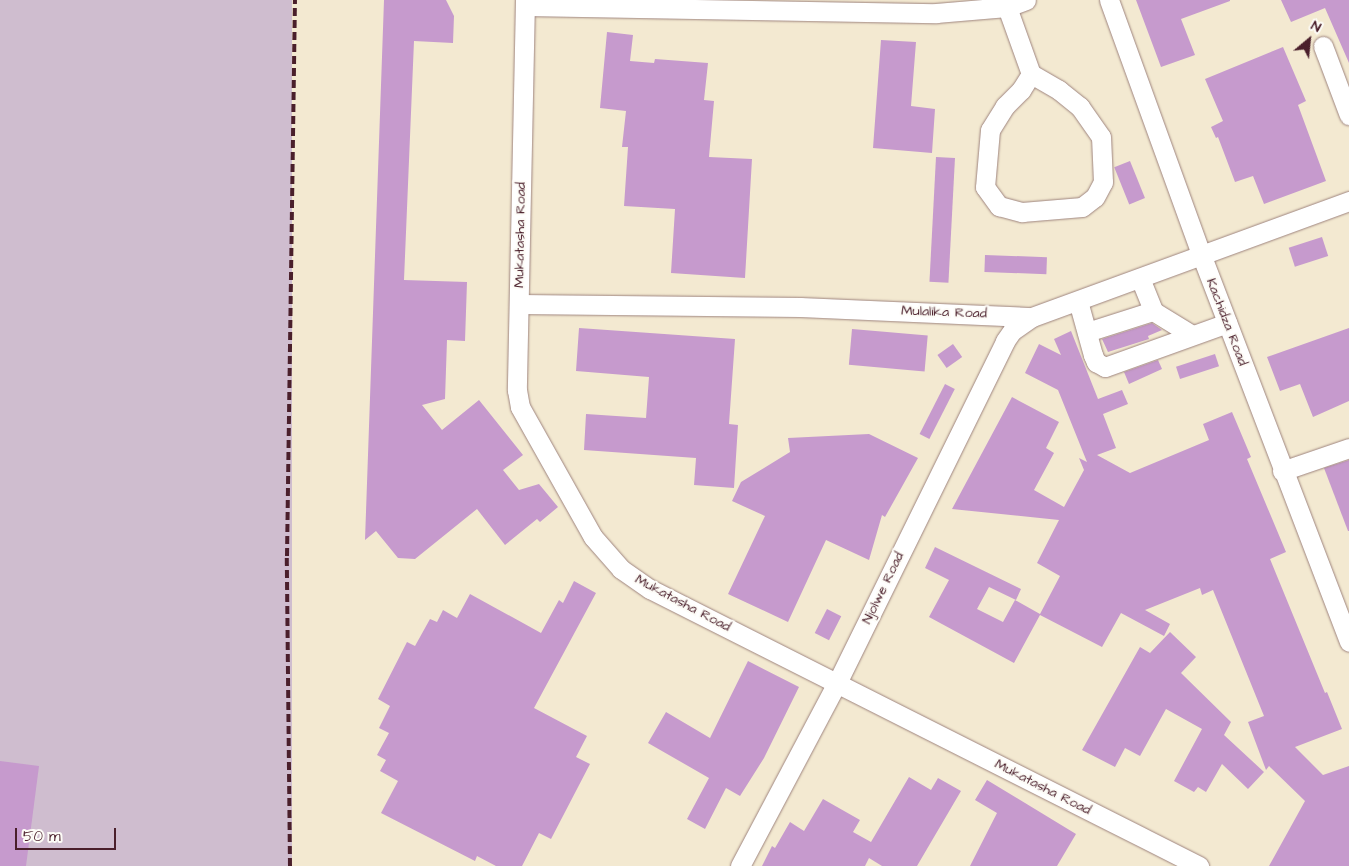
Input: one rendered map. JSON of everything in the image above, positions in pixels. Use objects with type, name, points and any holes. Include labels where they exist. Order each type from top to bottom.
[{"type":"street","points":[[525,3],[1008,7],[1026,0]]},
{"type":"street","name":"Kachidza Road","points":[[1109,0],[1282,471],[1349,642]]},
{"type":"street","name":"Mukatasha Road","points":[[525,3],[516,377],[520,407],[599,545],[621,569],[650,589],[1199,866]]},
{"type":"street","points":[[1008,7],[1031,74],[1059,90],[1080,107],[1101,137],[1103,182],[1095,197],[1082,207],[1022,212],[999,206],[985,187],[990,130],[1005,106],[1021,90],[1031,74]]},
{"type":"street","points":[[1323,46],[1349,115]]},
{"type":"street","name":"Mulalika Road","points":[[518,304],[800,307],[1032,317],[1349,201]]},
{"type":"street","points":[[1140,278],[1153,311],[1192,335]]},
{"type":"street","points":[[1078,301],[1096,362],[1105,367],[1227,323]]},
{"type":"street","points":[[1087,332],[1153,311]]},
{"type":"street","name":"Njolwe Road","points":[[740,866],[836,683],[1005,341],[1012,331],[1032,317]]},
{"type":"street","points":[[1282,471],[1349,448]]},
{"type":"shaded area","points":[[0,0],[292,0],[292,866],[0,866]]},
{"type":"building","points":[[384,0],[446,0],[454,16],[453,43],[414,41],[404,280],[467,282],[465,341],[447,340],[445,399],[422,405],[442,430],[479,400],[523,455],[503,470],[519,490],[539,484],[558,507],[540,522],[537,519],[505,545],[477,509],[415,559],[398,558],[376,531],[365,540]]},
{"type":"building","points":[[1136,0],[1230,1],[1181,19],[1195,55],[1161,67]]},
{"type":"building","points":[[1281,0],[1349,0],[1349,63],[1325,8],[1291,22]]},
{"type":"building","points":[[607,32],[633,35],[630,61],[654,63],[655,59],[708,63],[704,100],[714,101],[709,157],[752,159],[745,278],[671,273],[675,209],[624,206],[628,147],[622,147],[626,111],[600,108]]},
{"type":"building","points":[[881,40],[916,42],[911,106],[935,109],[932,153],[873,148]]},
{"type":"building","points":[[1283,47],[1306,101],[1298,105],[1326,181],[1264,204],[1253,176],[1235,182],[1218,137],[1216,138],[1211,127],[1223,121],[1205,79]]},
{"type":"building","points":[[936,157],[955,158],[948,283],[929,282]]},
{"type":"building","points":[[1130,161],[1145,198],[1129,204],[1114,167]]},
{"type":"building","points":[[1322,237],[1328,256],[1295,267],[1289,248]]},
{"type":"building","points":[[985,255],[1047,257],[1046,274],[984,272]]},
{"type":"building","points":[[1152,323],[1162,330],[1148,336],[1149,339],[1108,352],[1102,339]]},
{"type":"building","points":[[579,328],[735,339],[729,424],[738,425],[734,488],[694,485],[696,458],[584,450],[586,414],[646,418],[649,377],[576,371]]},
{"type":"building","points":[[1349,328],[1349,401],[1313,417],[1300,384],[1280,391],[1267,357]]},
{"type":"building","points":[[852,329],[928,336],[925,371],[849,365]]},
{"type":"building","points":[[1071,331],[1098,399],[1122,390],[1128,404],[1103,414],[1116,448],[1097,455],[1130,473],[1209,440],[1203,424],[1232,412],[1251,457],[1247,459],[1286,552],[1270,559],[1325,693],[1327,692],[1342,729],[1295,747],[1323,775],[1349,766],[1349,866],[1269,866],[1305,801],[1269,766],[1266,770],[1248,722],[1264,716],[1213,590],[1202,595],[1200,588],[1145,610],[1170,624],[1164,636],[1121,613],[1102,647],[1040,615],[1014,663],[929,617],[949,580],[925,568],[935,547],[1021,589],[1016,600],[989,587],[977,609],[1003,622],[1015,600],[1040,614],[1060,576],[1037,563],[1059,520],[952,509],[1012,397],[1059,422],[1046,448],[1054,453],[1034,490],[1064,507],[1084,470],[1079,458],[1087,462],[1058,390],[1025,373],[1039,344],[1061,355],[1054,339]]},
{"type":"building","points":[[953,344],[962,357],[947,368],[937,355]]},
{"type":"building","points":[[1215,354],[1219,366],[1180,379],[1176,367]]},
{"type":"building","points":[[1158,360],[1162,369],[1129,384],[1124,372]]},
{"type":"building","points":[[945,384],[955,389],[929,439],[920,434]]},
{"type":"building","points":[[869,434],[918,458],[885,517],[882,515],[869,560],[826,540],[788,622],[728,594],[765,516],[732,501],[741,482],[790,452],[788,438]]},
{"type":"building","points":[[1349,460],[1349,531],[1348,531],[1324,468]]},
{"type":"building","points":[[574,581],[596,593],[534,708],[587,736],[576,757],[590,764],[551,839],[539,833],[522,866],[496,866],[477,856],[475,861],[381,813],[398,781],[380,771],[386,760],[377,755],[389,733],[379,728],[390,706],[378,699],[407,642],[415,646],[430,619],[437,622],[443,610],[457,618],[470,594],[541,633],[559,600],[563,603]]},
{"type":"building","points":[[827,609],[841,616],[829,640],[815,633]]},
{"type":"building","points":[[1170,632],[1196,657],[1181,673],[1231,722],[1224,735],[1264,772],[1248,789],[1222,764],[1206,792],[1198,787],[1194,792],[1174,781],[1202,729],[1166,709],[1140,756],[1125,748],[1115,767],[1082,750],[1140,647],[1150,653]]},
{"type":"building","points":[[748,661],[799,687],[764,758],[740,796],[726,788],[705,829],[687,819],[709,778],[648,743],[666,712],[710,738]]},
{"type":"building","points":[[0,761],[39,766],[26,866],[0,866]]},
{"type":"building","points":[[909,777],[931,790],[938,778],[961,791],[917,866],[882,866],[869,858],[865,866],[762,866],[772,846],[775,848],[790,822],[804,831],[823,799],[860,820],[853,832],[871,842]]},
{"type":"building","points":[[987,780],[1076,834],[1057,866],[970,866],[997,813],[975,800]]},
{"type":"railway","points":[[290,866],[287,556],[295,0]]}]
